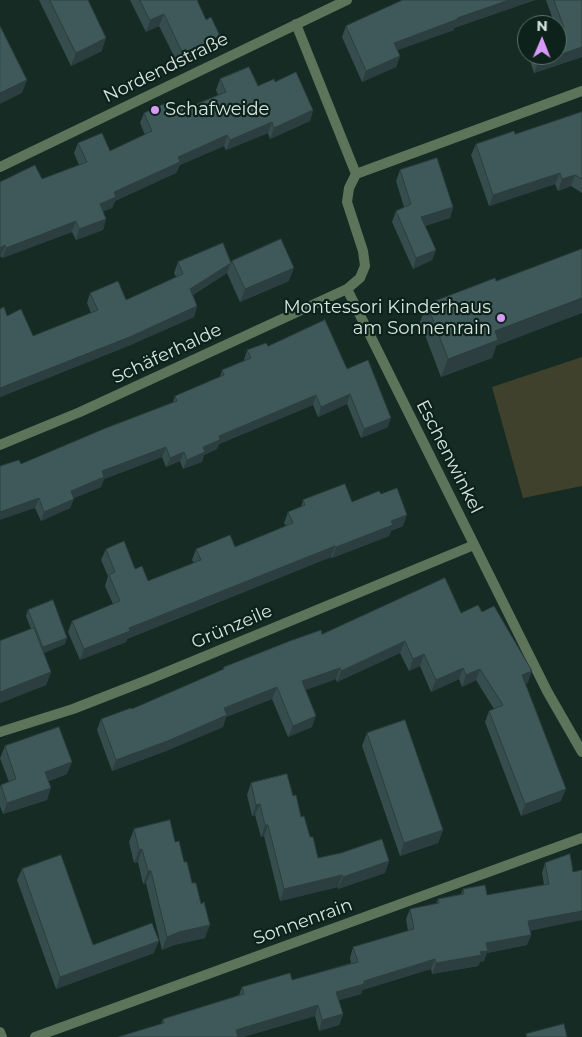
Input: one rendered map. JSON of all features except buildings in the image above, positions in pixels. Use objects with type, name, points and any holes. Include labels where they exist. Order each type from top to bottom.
[{"type":"street","name":"Nordendstraße","points":[[0,167],[347,0]]},
{"type":"street","points":[[296,24],[356,174]]},
{"type":"street","points":[[346,289],[360,278],[365,266],[363,250],[348,202],[349,188],[356,174],[582,91]]},
{"type":"street","name":"Schäferhalde","points":[[0,445],[80,412],[346,289]]},
{"type":"street","name":"Eschenwinkel","points":[[346,289],[547,691],[582,752]]},
{"type":"street","name":"Grünzeile","points":[[0,732],[73,708],[150,679],[474,545]]},
{"type":"street","name":"Sonnenrain","points":[[35,1037],[582,838]]},
{"type":"street","points":[[0,1032],[2,1037]]},
{"type":"green space","points":[[582,357],[582,486],[523,498],[492,387]]},
{"type":"place","name":"Schafweide","points":[[155,110]]},
{"type":"place","name":"Montessori Kinderhaus am Sonnenrain","points":[[501,318]]}]
